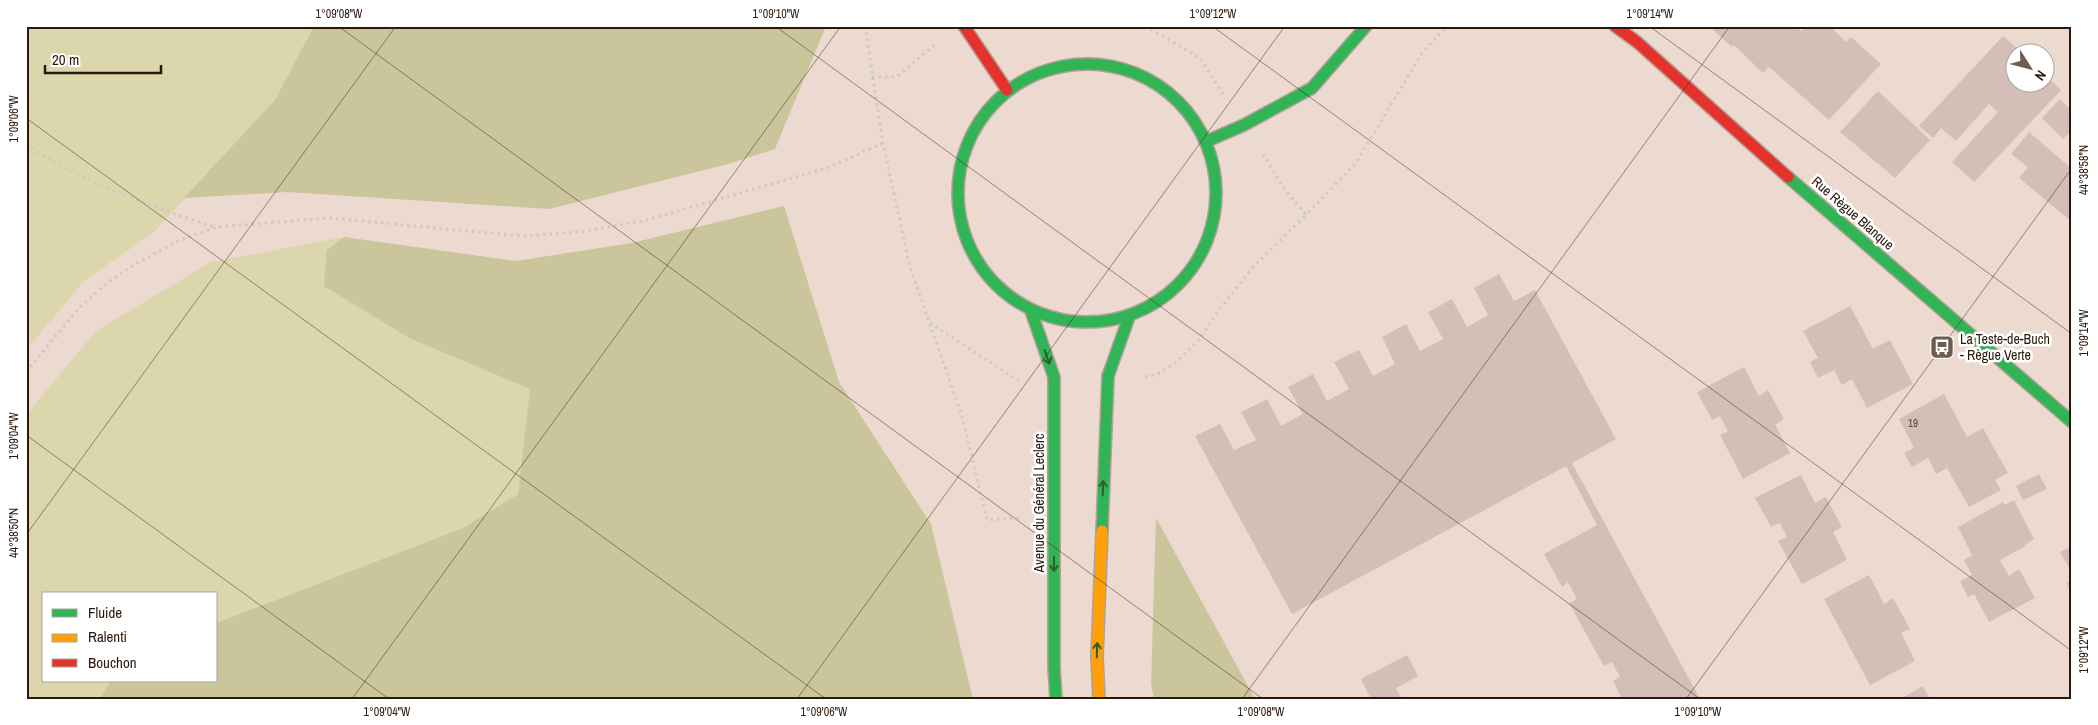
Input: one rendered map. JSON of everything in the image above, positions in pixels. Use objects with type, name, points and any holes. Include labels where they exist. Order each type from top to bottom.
[{"type":"main road","points":[[964,26],[1006,90]]},
{"type":"main road","points":[[1207,141],[1244,125],[1312,88],[1366,26]]},
{"type":"main road","name":"Rue Règue Blanque","points":[[1615,26],[1637,42],[1864,244],[2072,422]]},
{"type":"main road","points":[[1080,63],[1119,66],[1156,82],[1186,107],[1207,141],[1216,175],[1216,212],[1206,246],[1187,276],[1174,288],[1160,300],[1129,316],[1096,323],[1063,321],[1031,311],[995,286],[970,250],[957,208],[960,164],[977,123],[1006,90],[1041,71],[1080,63]]},
{"type":"main road","name":"Avenue du Général Leclerc","points":[[1031,311],[1054,377],[1054,667],[1056,699]]},
{"type":"main road","points":[[1099,699],[1097,657],[1108,376],[1129,316]]},
{"type":"path","points":[[865,26],[882,143],[910,266],[962,416],[987,520],[1054,516]]},
{"type":"path","points":[[872,76],[896,77],[942,39]]},
{"type":"path","points":[[26,372],[80,307],[108,282],[176,242],[216,227],[329,218],[522,236],[579,232],[647,220],[830,167],[882,143]]},
{"type":"path","points":[[26,145],[54,163],[169,213],[216,227]]},
{"type":"path","points":[[1144,378],[1157,374],[1174,364],[1198,341],[1219,310],[1254,266],[1306,215]]},
{"type":"shaded area","points":[[26,26],[314,26],[275,100],[154,232],[83,282],[26,350]]},
{"type":"shaded area","points":[[314,26],[826,26],[775,149],[728,164],[549,209],[287,192],[184,198],[275,100]]},
{"type":"shaded area","points":[[784,206],[839,382],[931,524],[973,699],[99,699],[110,682],[218,682],[218,622],[463,528],[518,494],[530,389],[411,339],[324,286],[327,250],[344,237],[516,261],[632,243]]},
{"type":"shaded area","points":[[344,237],[328,250],[411,339],[530,389],[518,494],[463,528],[218,622],[218,592],[42,592],[42,682],[110,682],[99,699],[26,699],[26,415],[96,331],[211,262]]},
{"type":"shaded area","points":[[1156,518],[1255,699],[1154,699],[1151,684]]},
{"type":"building","points":[[1709,26],[1796,26],[1801,31],[1806,26],[1829,26],[1846,42],[1851,37],[1881,64],[1829,120],[1769,67],[1763,73],[1734,45],[1732,47]]},
{"type":"building","points":[[2003,36],[2010,42],[2006,42],[2006,92],[2056,92],[2056,85],[2061,90],[1974,182],[1952,162],[1998,112],[1989,104],[1956,141],[1941,128],[1933,138],[1919,126]]},
{"type":"building","points":[[1878,91],[1930,140],[1895,178],[1840,132]]},
{"type":"building","points":[[2060,99],[2072,111],[2072,130],[2063,139],[2042,118]]},
{"type":"building","points":[[2029,132],[2072,169],[2072,222],[2019,178],[2028,167],[2011,154]]},
{"type":"building","points":[[1499,274],[1514,301],[1535,290],[1616,439],[1572,463],[1700,699],[1622,699],[1613,681],[1620,677],[1612,662],[1604,666],[1569,603],[1577,599],[1568,582],[1562,587],[1544,554],[1597,525],[1566,466],[1292,614],[1195,436],[1220,424],[1234,450],[1256,440],[1241,412],[1267,399],[1281,426],[1303,414],[1288,387],[1313,374],[1327,401],[1349,389],[1334,362],[1359,350],[1373,376],[1395,364],[1382,337],[1406,324],[1420,351],[1443,339],[1428,312],[1452,299],[1467,327],[1488,315],[1474,288]]},
{"type":"building","points":[[1850,306],[1873,349],[1890,340],[1913,384],[1867,408],[1852,379],[1842,385],[1834,370],[1818,378],[1810,362],[1818,358],[1803,331]]},
{"type":"building","points":[[1744,367],[1759,396],[1768,390],[1784,419],[1775,425],[1790,453],[1743,479],[1720,435],[1728,431],[1720,416],[1712,420],[1697,392]]},
{"type":"building","points":[[1944,394],[1967,437],[1983,428],[2008,473],[1995,480],[2001,490],[1969,507],[1947,468],[1936,474],[1928,458],[1912,467],[1904,453],[1914,448],[1899,419]]},
{"type":"building","points":[[2039,474],[2047,489],[2023,500],[2016,486]]},
{"type":"building","points":[[1801,475],[1815,503],[1826,497],[1842,527],[1833,532],[1847,560],[1802,584],[1778,541],[1787,537],[1780,523],[1771,527],[1755,498]]},
{"type":"building","points":[[2014,500],[2034,539],[2026,546],[2000,560],[2009,576],[2019,569],[2035,598],[1989,622],[1974,594],[1968,597],[1960,581],[1972,575],[1964,560],[1972,555],[1958,527],[2003,502],[2004,505]]},
{"type":"building","points":[[2072,546],[2072,573],[2060,552]]},
{"type":"building","points":[[1869,575],[1884,604],[1893,598],[1910,629],[1901,633],[1915,661],[1870,685],[1824,599]]},
{"type":"building","points":[[2072,580],[2072,594],[2066,583]]},
{"type":"building","points":[[1407,655],[1418,676],[1396,688],[1402,699],[1371,699],[1361,679]]},
{"type":"building","points":[[1923,686],[1930,699],[1900,699]]},
{"type":"traffic: fast","points":[[1207,141],[1244,125],[1312,88],[1366,26]]},
{"type":"traffic: fast","points":[[1074,64],[1100,64],[1137,73],[1159,85],[1179,101],[1195,121],[1207,143],[1214,168],[1216,193],[1214,218],[1207,243],[1195,265],[1179,285],[1159,301],[1137,313],[1100,322],[1074,322],[1037,313],[1015,301],[995,285],[979,265],[967,243],[958,206],[958,180],[967,143],[979,121],[995,101],[1015,85],[1037,73],[1074,64]]},
{"type":"traffic: fast","points":[[1788,177],[2072,422]]},
{"type":"traffic: fast","points":[[1031,311],[1054,377],[1054,667],[1056,699]]},
{"type":"traffic: fast","points":[[1102,531],[1108,376],[1129,317]]},
{"type":"traffic: slow","points":[[1099,699],[1097,657],[1102,531]]},
{"type":"traffic: jam","points":[[964,26],[1007,90]]},
{"type":"traffic: jam","points":[[1615,26],[1637,42],[1788,177]]},
{"type":"place","name":"La Teste-de-Buch - Règue Verte","points":[[1942,347]]}]
